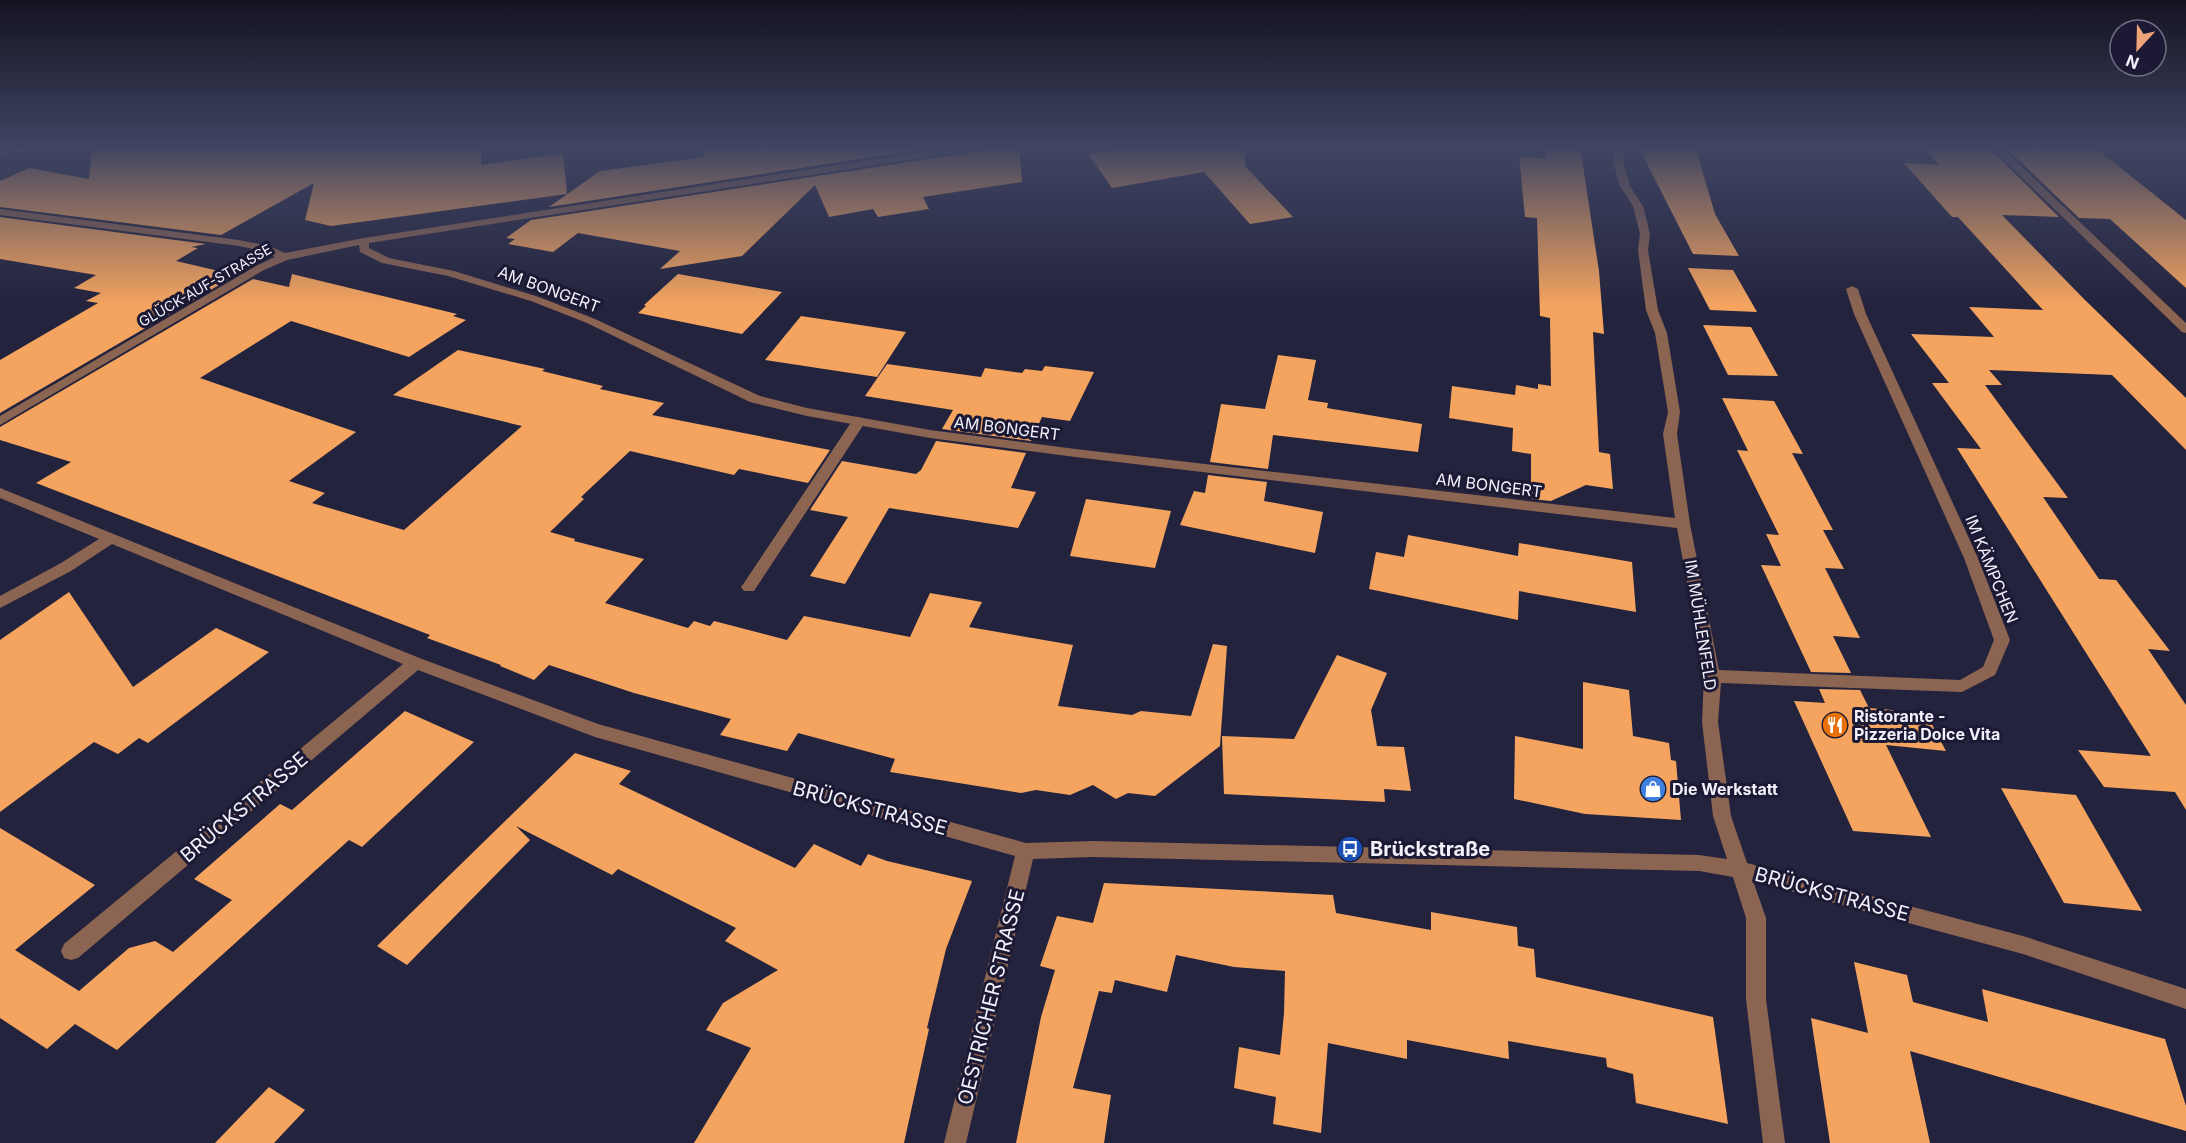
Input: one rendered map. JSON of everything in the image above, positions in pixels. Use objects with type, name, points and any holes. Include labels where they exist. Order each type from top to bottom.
[{"type":"street","name":"GLÜCK-AUF-STRASSE","points":[[0,422],[260,268],[284,257],[364,241],[634,199]]},
{"type":"street","name":"IM MÜHLENFELD","points":[[1633,199],[1638,207],[1645,234],[1643,250],[1652,310],[1661,333],[1674,412],[1671,434],[1683,524],[1712,676],[1710,723],[1722,816],[1742,870],[1755,918],[1756,999],[1774,1143]]},
{"type":"street","points":[[2050,199],[2186,329]]},
{"type":"street","points":[[0,212],[239,243],[265,248],[284,257]]},
{"type":"street","name":"AM BONGERT","points":[[364,241],[364,250],[386,261],[450,273],[534,299],[591,321],[755,399],[807,412],[930,434],[1075,453],[1683,524]]},
{"type":"street","name":"IM KÄMPCHEN","points":[[1712,676],[1962,686],[1989,671],[2002,640],[1971,558],[1860,314],[1852,289]]},
{"type":"street","points":[[749,586],[859,421]]},
{"type":"street","name":"BRÜCKSTRASSE","points":[[0,493],[416,663],[595,730],[1026,851],[1093,849],[1699,862],[1742,870],[2023,945],[2186,999]]},
{"type":"street","points":[[0,603],[66,567],[109,539]]},
{"type":"street","name":"BRÜCKSTRASSE","points":[[71,951],[416,663]]},
{"type":"street","name":"OESTRICHER STRASSE","points":[[955,1143],[1026,851]]},
{"type":"building","points":[[0,199],[285,199],[221,235],[0,207]]},
{"type":"building","points":[[310,199],[528,199],[331,226],[305,220]]},
{"type":"building","points":[[560,199],[598,199],[549,207]]},
{"type":"building","points":[[665,199],[800,199],[742,256],[660,269],[680,251],[578,233],[553,252],[508,244],[515,239],[506,238],[531,220]]},
{"type":"building","points":[[821,199],[924,199],[929,209],[878,217],[873,209],[829,217]]},
{"type":"building","points":[[1228,199],[1276,199],[1293,217],[1250,224]]},
{"type":"building","points":[[1523,199],[1588,199],[1599,271],[1604,334],[1593,332],[1599,452],[1610,454],[1613,489],[1586,485],[1551,501],[1531,499],[1531,454],[1512,451],[1513,428],[1449,418],[1452,386],[1515,395],[1516,385],[1538,389],[1538,384],[1551,386],[1550,318],[1540,316],[1537,218],[1525,217]]},
{"type":"building","points":[[1665,199],[1711,199],[1715,214],[1739,256],[1693,254]]},
{"type":"building","points":[[1936,199],[2041,199],[2059,217],[2002,215],[2186,398],[2186,450],[2112,375],[1989,370],[2002,385],[1985,385],[2068,498],[2043,497],[2099,579],[2116,580],[2170,651],[2148,649],[2186,705],[2186,810],[2175,792],[2104,787],[2078,750],[2151,756],[1957,448],[1981,449],[1932,383],[1949,383],[1911,334],[1994,337],[1969,307],[2043,310],[1958,217],[1952,217]]},
{"type":"building","points":[[2060,199],[2160,199],[2186,220],[2186,288],[2110,219],[2079,218]]},
{"type":"building","points":[[0,217],[206,244],[191,247],[198,248],[176,261],[236,275],[0,413],[0,360],[98,303],[86,301],[101,293],[74,288],[96,275],[0,259]]},
{"type":"building","points":[[1688,268],[1733,270],[1757,312],[1710,310]]},
{"type":"building","points":[[292,274],[457,314],[453,316],[466,320],[409,357],[291,321],[200,378],[356,432],[289,481],[325,493],[312,503],[404,530],[522,426],[393,395],[458,350],[545,369],[542,371],[603,386],[600,389],[664,403],[652,415],[830,450],[808,483],[739,469],[734,475],[630,451],[581,497],[584,499],[550,532],[575,539],[574,541],[644,559],[605,603],[688,628],[694,621],[710,626],[714,621],[787,640],[804,616],[910,637],[930,593],[982,602],[969,627],[1073,645],[1058,706],[1132,715],[1141,711],[1191,716],[1213,644],[1227,646],[1220,746],[1155,796],[1128,793],[1116,799],[1093,785],[1070,795],[1036,790],[1021,793],[890,772],[895,759],[798,733],[787,751],[720,735],[731,719],[634,693],[549,665],[534,680],[501,665],[427,638],[430,635],[36,483],[71,462],[0,440],[0,427],[253,279],[289,287]]},
{"type":"building","points":[[678,274],[782,292],[742,334],[638,313]]},
{"type":"building","points":[[801,316],[906,332],[877,377],[765,360]]},
{"type":"building","points":[[1703,325],[1751,327],[1778,376],[1728,375]]},
{"type":"building","points":[[1278,355],[1316,360],[1308,400],[1328,403],[1327,408],[1422,424],[1418,452],[1273,435],[1268,469],[1210,462],[1221,404],[1265,409]]},
{"type":"building","points":[[887,364],[981,377],[985,368],[1022,373],[1025,369],[1042,371],[1045,366],[1094,372],[1070,421],[1042,417],[1031,441],[942,429],[953,410],[865,396]]},
{"type":"building","points":[[1722,398],[1774,401],[1803,454],[1792,453],[1833,530],[1823,530],[1844,569],[1825,568],[1860,638],[1833,636],[1851,673],[1811,672],[1761,565],[1781,566],[1766,534],[1779,535],[1737,450],[1748,451]]},
{"type":"building","points":[[936,441],[1026,453],[1011,488],[1036,492],[1018,528],[889,508],[845,584],[810,576],[848,517],[810,510],[842,461],[916,474],[921,470]]},
{"type":"building","points":[[1208,475],[1267,482],[1264,501],[1323,512],[1315,553],[1180,525],[1194,491],[1205,493]]},
{"type":"building","points":[[1086,499],[1171,511],[1155,568],[1070,556]]},
{"type":"building","points":[[1408,535],[1518,556],[1519,543],[1632,562],[1636,612],[1519,591],[1518,620],[1369,589],[1376,552],[1404,557]]},
{"type":"building","points":[[69,592],[133,687],[216,628],[269,652],[148,743],[139,738],[118,754],[94,742],[0,812],[0,640]]},
{"type":"building","points":[[1337,655],[1387,673],[1371,710],[1377,746],[1404,747],[1411,791],[1384,789],[1385,802],[1224,794],[1222,736],[1294,739]]},
{"type":"building","points":[[1583,682],[1629,690],[1633,736],[1669,743],[1671,760],[1676,761],[1681,820],[1585,814],[1514,799],[1515,736],[1583,749]]},
{"type":"building","points":[[1819,689],[1860,690],[1869,708],[1926,713],[1946,751],[1886,745],[1931,837],[1853,831],[1794,701],[1825,703]]},
{"type":"building","points":[[405,711],[474,742],[362,847],[349,840],[117,1050],[75,1024],[47,1049],[0,1018],[0,828],[95,885],[15,950],[79,991],[129,948],[155,941],[173,952],[232,900],[194,879],[280,804],[292,810]]},
{"type":"building","points":[[575,753],[631,771],[619,784],[795,868],[814,844],[861,866],[868,854],[887,861],[972,881],[946,949],[927,1028],[929,1029],[904,1143],[694,1143],[751,1048],[706,1030],[723,1003],[778,970],[725,941],[736,928],[618,869],[612,875],[516,826],[530,840],[407,965],[377,946]]},
{"type":"building","points":[[2001,788],[2076,795],[2142,911],[2064,903]]},
{"type":"building","points":[[1104,883],[1333,895],[1336,913],[1431,930],[1431,912],[1517,927],[1518,946],[1534,949],[1536,977],[1713,1017],[1728,1124],[1636,1103],[1633,1074],[1607,1067],[1606,1058],[1508,1041],[1509,1059],[1407,1040],[1407,1059],[1328,1043],[1321,1133],[1273,1124],[1276,1097],[1234,1088],[1239,1047],[1280,1055],[1285,971],[1234,967],[1176,955],[1167,992],[1115,980],[1112,993],[1099,991],[1073,1088],[1111,1095],[1104,1143],[1016,1143],[1041,1017],[1055,970],[1040,966],[1057,916],[1093,923]]},
{"type":"building","points":[[1854,962],[1907,975],[1913,1002],[1988,1022],[1982,989],[2165,1039],[2186,1106],[2186,1131],[1910,1051],[1930,1143],[1830,1143],[1811,1018],[1868,1033]]},
{"type":"building","points":[[269,1087],[305,1110],[274,1143],[215,1143]]},
{"type":"place","name":"Ristorante - Pizzeria Dolce Vita","points":[[1835,725]]},
{"type":"place","name":"Die Werkstatt","points":[[1653,789]]},
{"type":"place","name":"Brückstraße","points":[[1350,849]]}]
